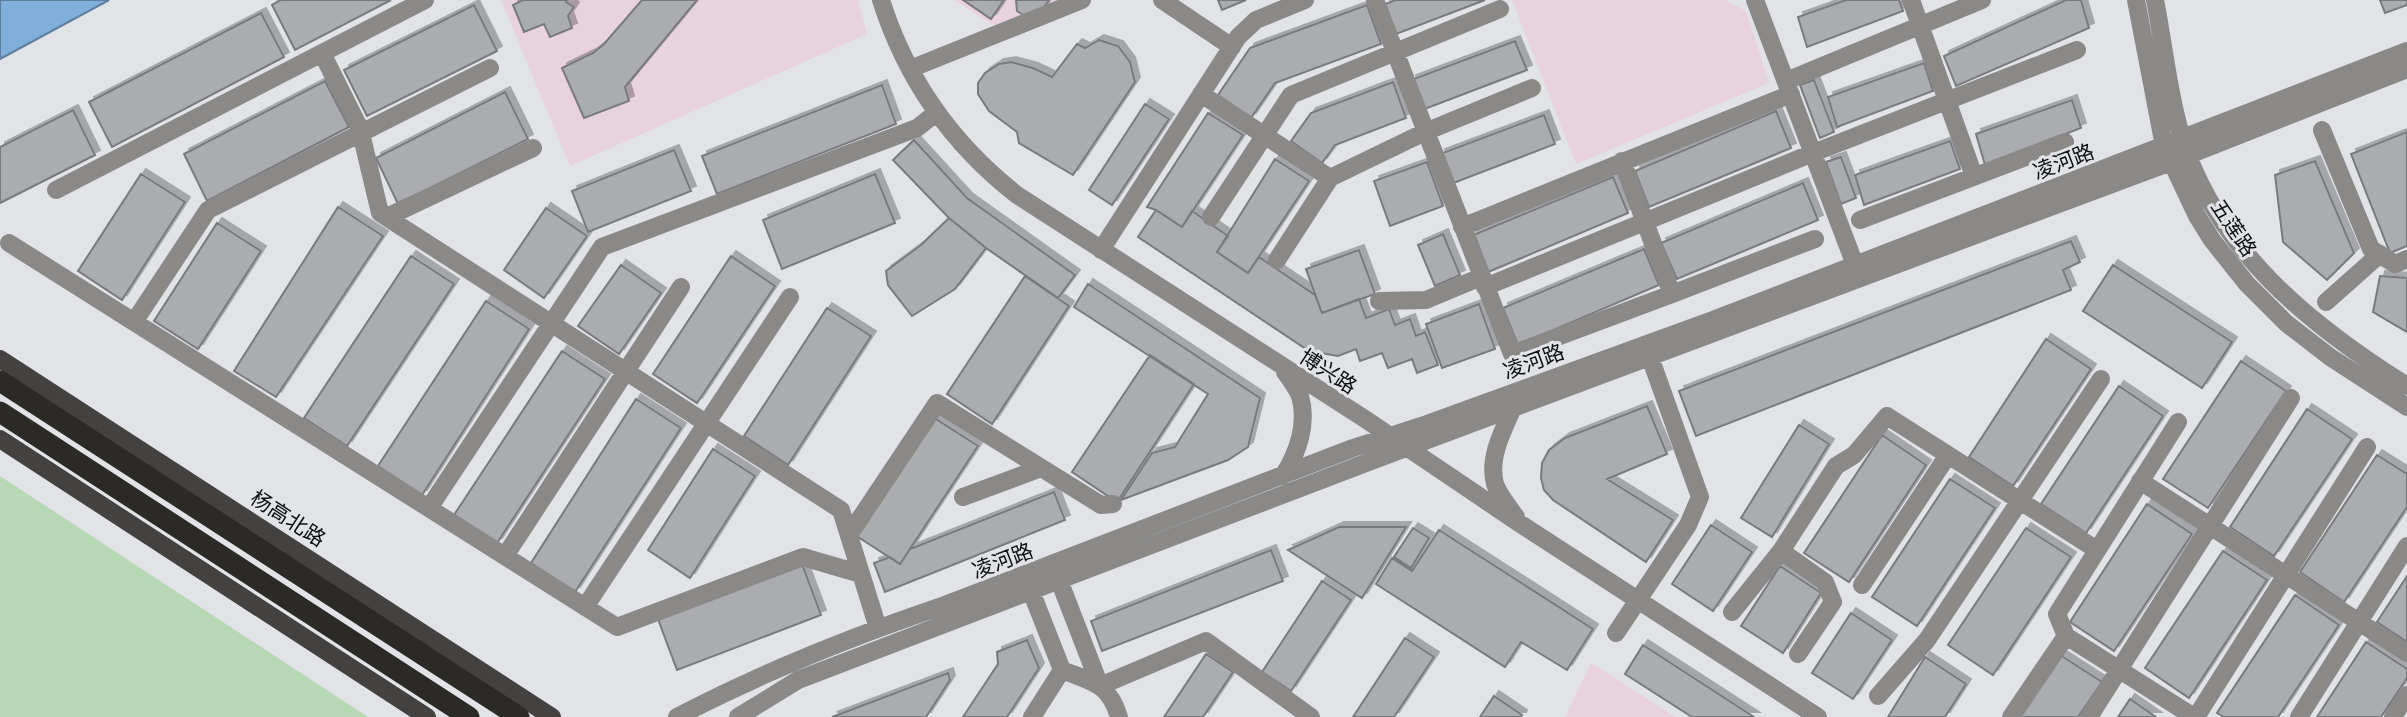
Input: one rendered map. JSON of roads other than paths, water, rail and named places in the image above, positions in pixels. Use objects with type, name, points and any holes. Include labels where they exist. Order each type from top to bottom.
[{"type":"highway","name":"杨高北路","points":[[0,381],[519,717]]},
{"type":"highway","points":[[0,412],[470,717]]},
{"type":"main road","name":"杨高北路","points":[[0,359],[552,717]]},
{"type":"main road","points":[[0,439],[427,717]]},
{"type":"street","points":[[56,190],[425,0]]},
{"type":"street","name":"博兴路","points":[[881,0],[910,69],[936,113],[968,152],[1001,183],[1818,717]]},
{"type":"street","points":[[910,69],[1082,0]]},
{"type":"street","points":[[1161,0],[1231,47]]},
{"type":"street","points":[[1101,250],[1238,37],[1256,20],[1305,0]]},
{"type":"street","points":[[1374,0],[1511,354],[1815,239]]},
{"type":"street","points":[[1756,0],[1855,265]]},
{"type":"street","points":[[1911,0],[1974,176]]},
{"type":"street","points":[[1462,227],[1622,162],[1982,0]]},
{"type":"street","name":"五莲路","points":[[2136,0],[2168,154],[2197,216],[2212,240],[2266,304],[2330,357],[2407,407]]},
{"type":"street","name":"五莲路","points":[[2155,0],[2185,146],[2213,207],[2243,251],[2278,290],[2319,325],[2407,386]]},
{"type":"street","points":[[1211,217],[1291,95],[1500,9]]},
{"type":"street","points":[[1380,301],[1426,300],[1483,282],[1645,221],[2077,50]]},
{"type":"street","name":"凌河路","points":[[738,717],[798,680],[1650,357],[2168,154],[2407,51]]},
{"type":"street","points":[[322,53],[361,133],[380,213],[841,510],[877,628]]},
{"type":"street","points":[[134,322],[208,210],[491,68]]},
{"type":"street","name":"凌河路","points":[[2185,146],[2407,69]]},
{"type":"street","points":[[1277,260],[1330,178],[1426,132],[1532,88]]},
{"type":"street","points":[[1200,94],[1330,178]]},
{"type":"street","points":[[429,508],[602,247],[917,128],[936,113]]},
{"type":"street","points":[[2322,130],[2371,249],[2395,264],[2407,259]]},
{"type":"street","points":[[1860,220],[2065,142]]},
{"type":"street","points":[[387,217],[533,148]]},
{"type":"street","name":"凌河路","points":[[677,717],[766,674],[877,628],[945,605],[1390,436],[1713,320],[1855,265],[2168,154]]},
{"type":"street","points":[[1622,162],[1672,294]]},
{"type":"street","points":[[9,243],[617,627],[803,557],[861,574]]},
{"type":"street","points":[[2326,302],[2380,254]]},
{"type":"street","points":[[505,556],[681,287]]},
{"type":"street","points":[[585,607],[790,297]]},
{"type":"street","points":[[1616,633],[1688,525],[1700,497],[1650,357]]},
{"type":"street","points":[[1281,366],[1299,394],[1303,422],[1294,459],[1283,476]]},
{"type":"street","points":[[1878,696],[1927,640],[2101,379]]},
{"type":"street","points":[[2089,717],[2291,398]]},
{"type":"street","points":[[849,536],[937,403],[1101,505],[1113,504]]},
{"type":"street","points":[[1513,408],[1502,432],[1493,464],[1495,485],[1519,523]]},
{"type":"street","points":[[1732,612],[1781,551],[1836,466],[1854,455],[1887,416],[2097,550]]},
{"type":"street","points":[[2178,422],[2057,614],[2066,636],[2195,717],[2367,447]]},
{"type":"street","points":[[1862,585],[1948,455]]},
{"type":"street","points":[[963,497],[1041,468]]},
{"type":"street","points":[[2140,481],[2407,653]]},
{"type":"street","points":[[2299,717],[2407,546]]},
{"type":"street","points":[[1781,551],[1825,582],[1833,602],[1798,654]]},
{"type":"street","points":[[1059,580],[1100,686]]},
{"type":"street","points":[[1031,591],[1062,670],[1100,686],[1110,695],[1119,717]]},
{"type":"street","points":[[2011,717],[2066,636]]},
{"type":"street","points":[[1100,686],[1206,640],[1311,717]]},
{"type":"street","points":[[1032,717],[1062,670]]},
{"type":"street","points":[[2393,717],[2407,695]]},
{"type":"water","points":[[0,0],[109,0],[0,59]]}]
